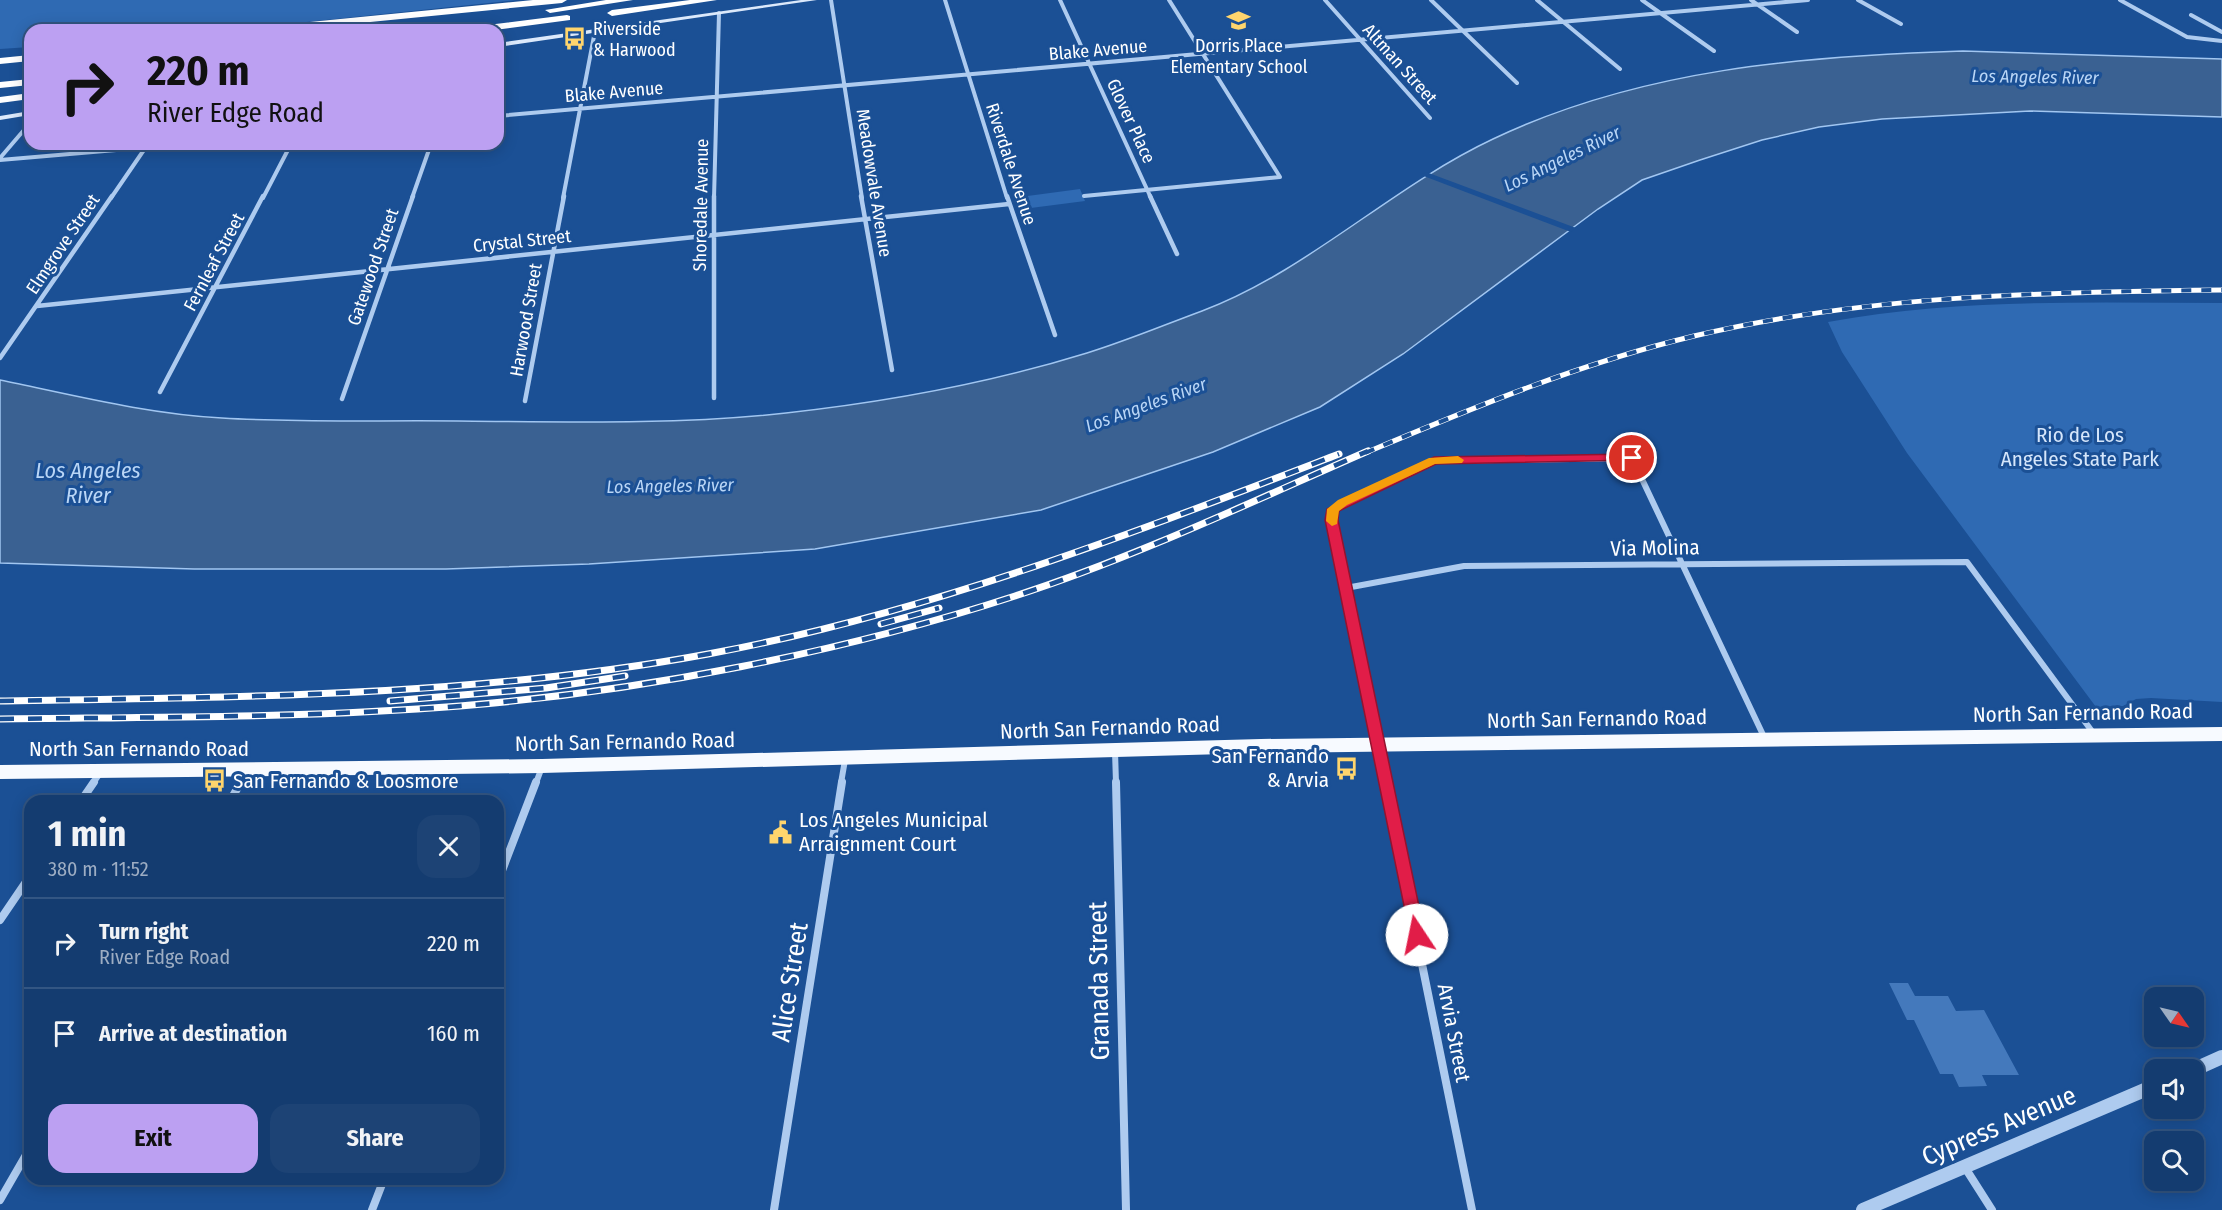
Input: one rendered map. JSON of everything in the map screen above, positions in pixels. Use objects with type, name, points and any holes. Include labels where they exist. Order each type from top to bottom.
[{"type":"highway","points":[[320,24],[562,0]]},
{"type":"highway","points":[[430,24],[628,0]]},
{"type":"highway","points":[[504,26],[712,0]]},
{"type":"highway","points":[[368,24],[531,3]]},
{"type":"highway","points":[[504,27],[519,24]]},
{"type":"highway","points":[[0,53],[24,51]]},
{"type":"highway","points":[[0,60],[24,58]]},
{"type":"highway","points":[[0,75],[24,73]]},
{"type":"highway","points":[[0,85],[24,83]]},
{"type":"highway","points":[[0,95],[24,94]]},
{"type":"highway","points":[[0,100],[24,95]]},
{"type":"main road","points":[[504,44],[814,0]]},
{"type":"main road","points":[[0,118],[24,114]]},
{"type":"main road","name":"North San Fernando Road","points":[[0,772],[247,771],[845,760],[1379,744],[2222,734]]},
{"type":"street","name":"Meadowvale Avenue","points":[[831,0],[865,219],[892,370]]},
{"type":"street","name":"Riverdale Avenue","points":[[945,0],[1009,204],[1055,335]]},
{"type":"street","name":"Glover Place","points":[[1060,0],[1177,254]]},
{"type":"street","points":[[1084,196],[1280,177],[1169,0]]},
{"type":"street","name":"Altman Street","points":[[1325,0],[1430,118]]},
{"type":"street","points":[[1431,0],[1517,83]]},
{"type":"street","points":[[1537,0],[1620,69]]},
{"type":"street","points":[[1642,0],[1714,51]]},
{"type":"street","points":[[1751,0],[1797,32]]},
{"type":"street","name":"Blake Avenue","points":[[504,115],[1808,0]]},
{"type":"street","points":[[1858,0],[1901,24]]},
{"type":"street","points":[[2120,0],[2187,37],[2222,40]]},
{"type":"street","name":"Shoredale Avenue","points":[[714,398],[713,235],[719,13]]},
{"type":"street","points":[[2191,15],[2222,32]]},
{"type":"street","name":"Harwood Street","points":[[525,401],[595,32]]},
{"type":"street","points":[[0,159],[24,130]]},
{"type":"street","points":[[0,159],[101,150]]},
{"type":"street","name":"Elmgrove Street","points":[[0,358],[143,150]]},
{"type":"street","name":"Fernleaf Street","points":[[160,392],[288,150]]},
{"type":"street","name":"Gatewood Street","points":[[342,399],[429,150]]},
{"type":"street","name":"Crystal Street","points":[[38,306],[1009,204]]},
{"type":"street","name":"Arvia Street","points":[[1472,1210],[1332,520],[1333,509],[1434,460],[1632,458],[1681,564]]},
{"type":"street","name":"Via Molina","points":[[1346,588],[1391,582],[1436,570],[1464,566],[1967,562],[2094,734]]},
{"type":"street","points":[[1681,564],[1765,739]]},
{"type":"street","name":"Granada Street","points":[[1115,751],[1126,1210]]},
{"type":"street","name":"Alice Street","points":[[774,1210],[845,760]]},
{"type":"street","points":[[504,865],[542,766]]},
{"type":"street","points":[[85,795],[102,771]]},
{"type":"street","points":[[233,795],[247,771]]},
{"type":"street","points":[[0,920],[24,885]]},
{"type":"street","points":[[2204,1065],[2222,1057]]},
{"type":"street","name":"Cypress Avenue","points":[[1863,1210],[2144,1090]]},
{"type":"street","points":[[0,1200],[24,1158]]},
{"type":"street","points":[[1964,1165],[1992,1210]]},
{"type":"street","points":[[372,1210],[382,1185]]},
{"type":"green space","points":[[0,0],[517,0],[287,24],[24,24],[24,47],[0,49]]},
{"type":"green space","points":[[1080,189],[1085,201],[1023,209],[1020,197]]},
{"type":"green space","name":"Rio de Los Angeles State Park","points":[[2222,303],[2222,702],[2151,698],[2136,699],[2123,706],[2096,707],[1907,453],[1842,352],[1828,322],[1877,314],[1975,305]]},
{"type":"water","name":"Los Angeles River","points":[[1963,51],[2222,59],[2222,117],[2030,111],[1882,119],[1819,127],[1762,140],[1700,160],[1642,180],[1598,209],[1403,354],[1320,407],[1213,452],[1041,510],[815,549],[589,564],[446,569],[194,569],[0,563],[0,380],[110,403],[194,416],[281,420],[663,421],[786,413],[900,397],[1050,364],[1116,343],[1202,311],[1278,274],[1419,180],[1493,139],[1549,115],[1606,96],[1723,71],[1783,63],[1903,53]]},
{"type":"pier","points":[[1426,172],[1576,228],[1571,232],[1421,175]]},
{"type":"building","points":[[1889,983],[1908,983],[1915,996],[1948,996],[1956,1011],[1984,1010],[2019,1075],[1982,1075],[1987,1086],[1959,1087],[1953,1074],[1940,1074],[1914,1020],[1907,1020]]},
{"type":"railway","points":[[1365,453],[1486,403],[1610,359],[1694,336],[1759,322],[1890,304],[1956,298],[2089,292],[2222,290]]},
{"type":"railway","points":[[0,719],[288,715],[460,706],[599,690],[740,667],[880,635],[1060,581],[1193,528],[1368,451]]},
{"type":"railway","points":[[0,701],[266,696],[444,687],[532,679],[708,654],[870,617],[1028,569],[1339,454]]},
{"type":"railway","points":[[881,624],[939,608]]},
{"type":"railway","points":[[390,701],[546,688],[625,676]]},
{"type":"slow traffic","points":[[1332,521],[1333,509],[1342,502],[1434,460],[1458,460]]},
{"type":"place","name":"Dorris Place Elementary School","points":[[1239,20]]},
{"type":"place","name":"Riverside & Harwood","points":[[575,39]]},
{"type":"place","name":"San Fernando & Arvia","points":[[1347,768]]},
{"type":"place","name":"San Fernando & Loosmore","points":[[215,781]]},
{"type":"place","name":"Los Angeles Municipal Arraignment Court","points":[[781,832]]},
{"type":"route","points":[[1417,935],[1332,520],[1333,509],[1342,502],[1434,460],[1632,458]]}]
